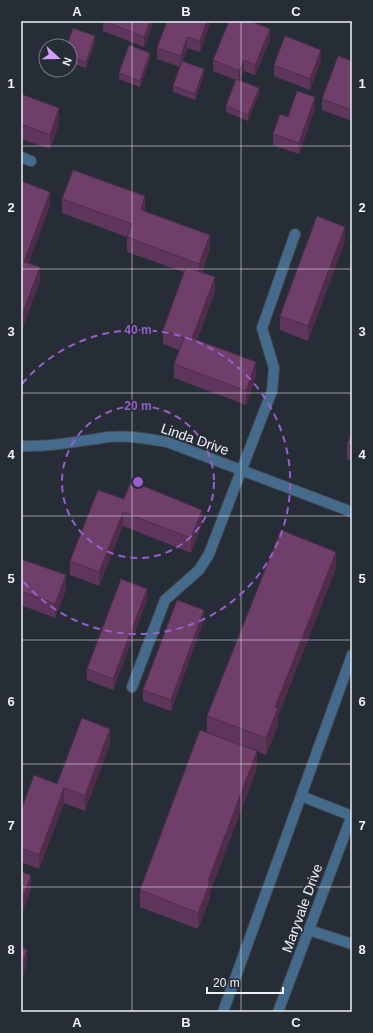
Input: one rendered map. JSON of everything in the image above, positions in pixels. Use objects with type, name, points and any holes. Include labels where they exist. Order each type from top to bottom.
[{"type":"street","points":[[132,687],[165,600],[198,570],[209,554],[272,391],[274,368],[262,328],[295,234]]},
{"type":"street","name":"Linda Drive","points":[[21,446],[64,445],[110,437],[136,437],[167,442],[352,512]]},
{"type":"street","points":[[222,1012],[352,655]]},
{"type":"street","points":[[301,796],[352,815]]},
{"type":"street","name":"Maryvale Drive","points":[[278,1012],[352,815]]},
{"type":"street","points":[[309,930],[352,944]]},
{"type":"building","points":[[105,21],[150,21],[144,37]]},
{"type":"building","points":[[167,21],[207,21],[200,41],[187,37],[181,56],[157,48]]},
{"type":"building","points":[[229,21],[250,21],[270,29],[255,65],[244,60],[239,71],[213,60]]},
{"type":"building","points":[[73,28],[95,36],[86,62],[78,60],[78,38],[70,38]]},
{"type":"building","points":[[285,36],[321,50],[310,79],[274,65]]},
{"type":"building","points":[[129,45],[150,53],[140,81],[119,73]]},
{"type":"building","points":[[338,56],[352,61],[352,110],[322,99]]},
{"type":"building","points":[[182,61],[204,69],[195,94],[173,86]]},
{"type":"building","points":[[236,79],[259,88],[248,115],[226,106]]},
{"type":"building","points":[[297,91],[315,97],[299,143],[273,134],[280,114],[288,117]]},
{"type":"building","points":[[21,94],[59,108],[50,135],[21,124]]},
{"type":"building","points":[[73,170],[145,196],[141,210],[210,235],[199,264],[127,237],[132,224],[62,199]]},
{"type":"building","points":[[21,181],[50,192],[24,262],[40,267],[21,318]]},
{"type":"building","points":[[317,216],[345,227],[308,326],[280,316]]},
{"type":"building","points":[[186,267],[215,277],[192,338],[256,362],[246,391],[174,364],[184,338],[163,330]]},
{"type":"building","points":[[352,431],[352,446],[347,445]]},
{"type":"building","points":[[131,481],[202,510],[191,538],[123,512],[99,572],[70,561],[98,490],[124,499]]},
{"type":"building","points":[[281,530],[336,552],[275,707],[278,708],[266,738],[207,716]]},
{"type":"building","points":[[21,559],[66,575],[55,604],[21,591]]},
{"type":"building","points":[[121,579],[147,589],[113,679],[87,669]]},
{"type":"building","points":[[177,600],[204,610],[171,700],[143,690]]},
{"type":"building","points":[[82,718],[110,729],[85,796],[64,788],[39,855],[21,848],[21,811],[34,775],[57,784]]},
{"type":"building","points":[[200,730],[257,751],[208,881],[210,882],[198,913],[140,890]]},
{"type":"building","points":[[21,872],[31,875],[21,902]]},
{"type":"building","points":[[21,947],[27,950],[21,966]]}]
